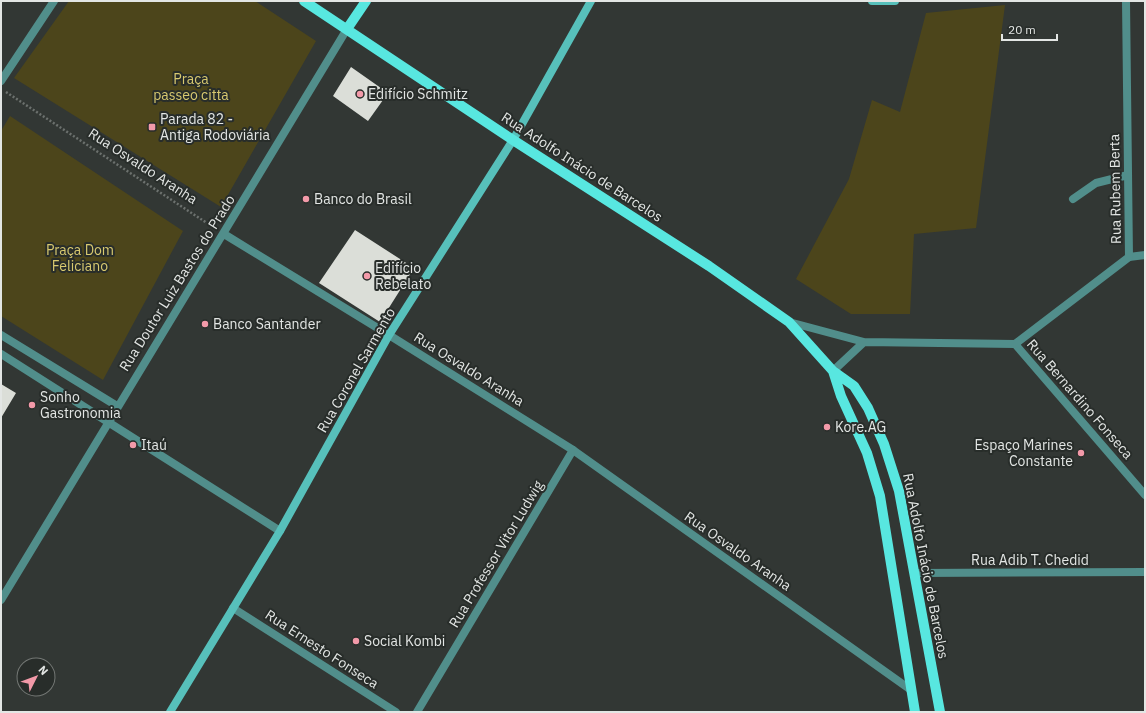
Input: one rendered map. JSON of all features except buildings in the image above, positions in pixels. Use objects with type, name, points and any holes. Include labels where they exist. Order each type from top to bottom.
[{"type":"main road","name":"Rua Adolfo Inácio de Barcelos","points":[[304,1],[513,140],[709,266],[788,322],[833,371],[854,386],[868,408],[884,444],[899,491],[940,712]]},
{"type":"main road","name":"Rua Doutor Luiz Bastos do Prado","points":[[347,29],[366,1]]},
{"type":"main road","name":"Rua Coronel Sarmento","points":[[170,712],[280,531],[389,335],[513,140],[591,1]]},
{"type":"main road","points":[[872,1],[895,1]]},
{"type":"main road","name":"Rua Adolfo Inácio de Barcelos","points":[[833,371],[841,396],[867,453],[880,496],[915,712]]},
{"type":"street","points":[[1,81],[54,1]]},
{"type":"street","name":"Rua Rubem Berta","points":[[1015,344],[1129,256],[1126,1]]},
{"type":"street","name":"Rua Doutor Luiz Bastos do Prado","points":[[1,600],[117,406],[224,234],[347,29]]},
{"type":"street","points":[[1073,200],[1096,184],[1128,175]]},
{"type":"street","name":"Rua Osvaldo Aranha","points":[[224,234],[573,450],[911,690]]},
{"type":"street","points":[[1129,256],[1145,255]]},
{"type":"street","name":"Rua Bernardino Fonseca","points":[[788,322],[864,342],[1015,344],[1145,495]]},
{"type":"street","points":[[1,335],[117,406]]},
{"type":"street","points":[[833,371],[864,342]]},
{"type":"street","points":[[1,354],[280,531]]},
{"type":"street","name":"Rua Professor Vitor Ludwig","points":[[417,712],[573,450]]},
{"type":"street","name":"Rua Adib T. Chedid","points":[[915,573],[1145,572]]},
{"type":"street","name":"Rua Ernesto Fonseca","points":[[233,608],[396,712]]},
{"type":"path","name":"Rua Osvaldo Aranha","points":[[1,88],[224,234]]},
{"type":"green space","name":"Praça passeo citta","points":[[69,1],[255,1],[316,41],[221,207],[14,78]]},
{"type":"green space","points":[[1005,5],[976,228],[914,234],[910,314],[851,314],[796,279],[849,179],[872,100],[900,112],[926,13]]},
{"type":"green space","name":"Praça Dom Feliciano","points":[[10,116],[183,231],[103,380],[1,316],[1,131]]},
{"type":"place","name":"Edifício Schmitz","points":[[360,94]]},
{"type":"place","name":"Parada 82 - Antiga Rodoviária","points":[[152,127]]},
{"type":"place","name":"Banco do Brasil","points":[[306,199]]},
{"type":"place","name":"Edifício Rebelato","points":[[367,276]]},
{"type":"place","name":"Banco Santander","points":[[205,324]]},
{"type":"place","name":"Sonho Gastronomia","points":[[32,405]]},
{"type":"place","name":"Kore.AG","points":[[827,427]]},
{"type":"place","name":"Itaú","points":[[133,445]]},
{"type":"place","name":"Espaço Marines Constante","points":[[1081,453]]},
{"type":"place","name":"Social Kombi","points":[[356,641]]}]
